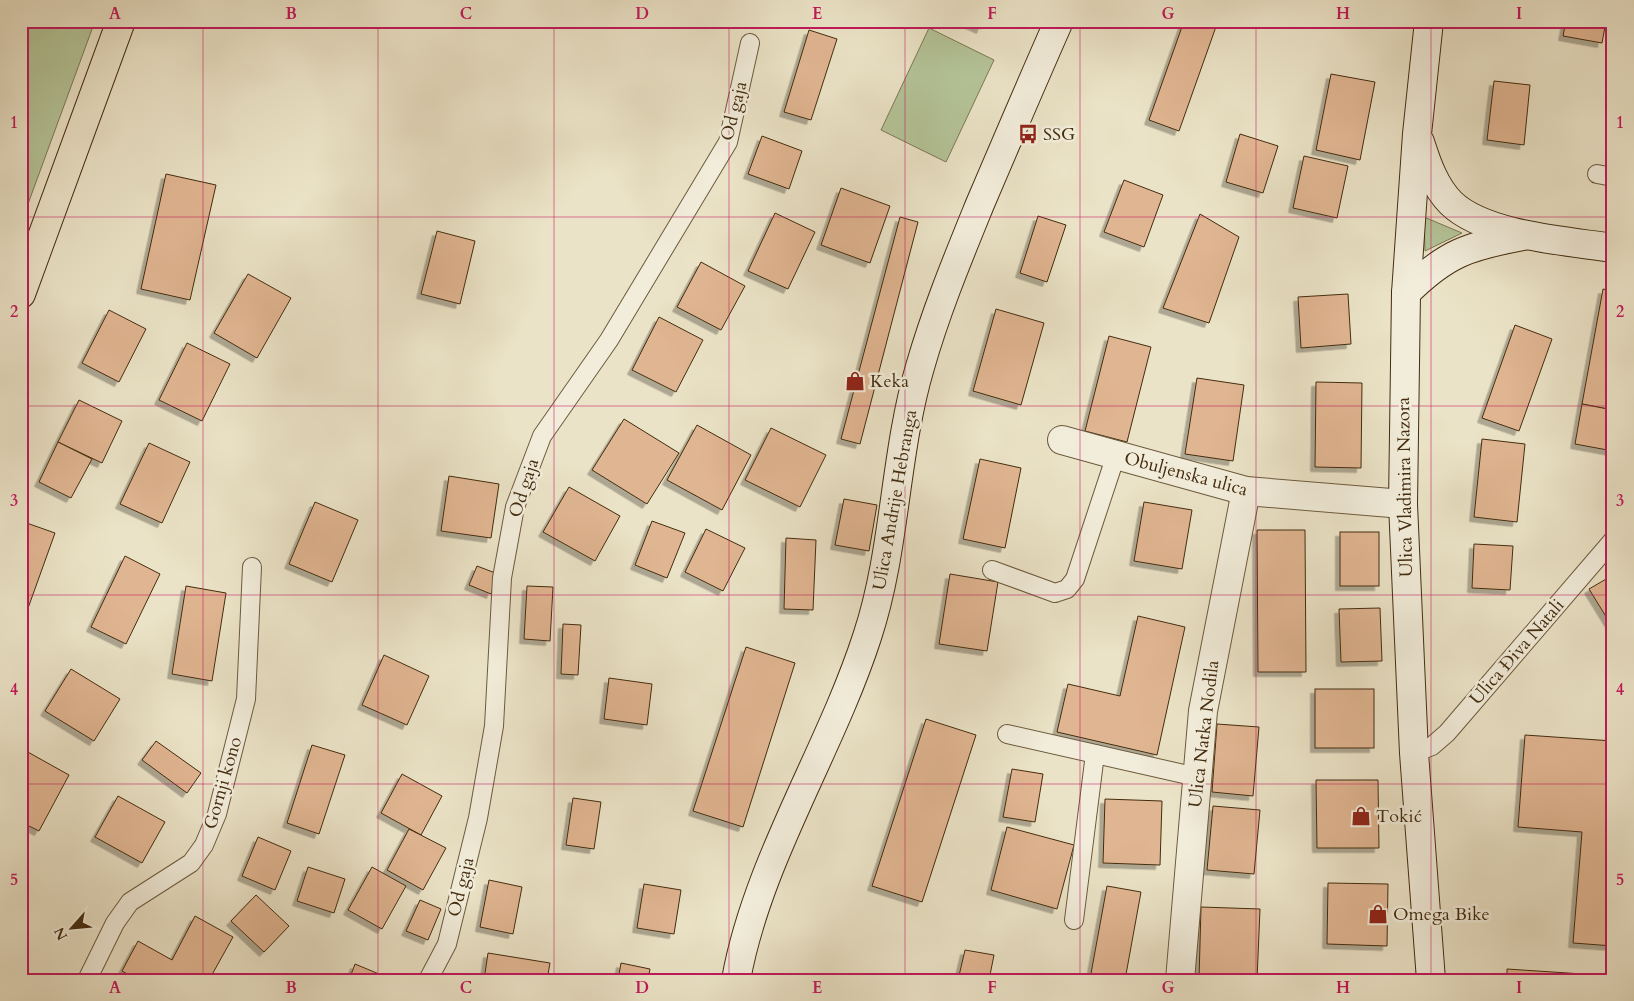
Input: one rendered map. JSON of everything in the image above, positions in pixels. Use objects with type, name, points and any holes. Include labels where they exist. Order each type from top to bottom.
[{"type":"main road","points":[[21,294],[121,21]]},
{"type":"street","name":"Ulica Andrije Hebranga","points":[[736,980],[739,960],[777,852],[849,687],[868,636],[879,594],[919,369],[944,292],[1059,21]]},
{"type":"street","name":"Ulica Vladimira Nazora","points":[[1429,21],[1417,134],[1406,293],[1402,504],[1414,753],[1431,980]]},
{"type":"street","points":[[1417,134],[1438,186],[1452,204],[1474,218],[1527,236],[1613,248]]},
{"type":"street","points":[[1406,293],[1441,261],[1458,252],[1481,244],[1527,236]]},
{"type":"street","name":"Obuljenska ulica","points":[[1062,440],[1246,491],[1402,504]]},
{"type":"street","name":"Ulica Natka Nodila","points":[[1180,980],[1203,711],[1246,491]]},
{"type":"street","name":"Ulica Vladimira Nazora","points":[[1429,953],[1436,980]]},
{"type":"lane","name":"Od gaja","points":[[428,980],[447,944],[478,818],[494,726],[502,578],[515,507],[542,436],[609,340],[728,142],[750,43]]},
{"type":"lane","points":[[992,570],[1055,593],[1067,589],[1075,579],[1116,455]]},
{"type":"lane","name":"Ulica Điva Natali","points":[[1414,753],[1432,746],[1447,734],[1613,540]]},
{"type":"lane","name":"Gornji kono","points":[[87,980],[115,923],[130,902],[191,863],[204,845],[217,814],[246,700],[252,567]]},
{"type":"lane","points":[[1007,734],[1197,777]]},
{"type":"lane","points":[[1074,920],[1096,754]]},
{"type":"green space","points":[[21,21],[95,21],[21,223]]},
{"type":"green space","points":[[929,28],[994,60],[946,162],[881,130]]},
{"type":"green space","points":[[1424,217],[1462,233],[1425,251]]},
{"type":"building","points":[[963,21],[984,21],[981,29]]},
{"type":"building","points":[[1184,21],[1218,21],[1179,131],[1149,120]]},
{"type":"building","points":[[1566,21],[1606,21],[1602,43],[1563,36]]},
{"type":"building","points":[[809,30],[837,39],[811,120],[784,112]]},
{"type":"building","points":[[1331,74],[1375,82],[1360,160],[1316,150]]},
{"type":"building","points":[[1494,81],[1530,85],[1524,145],[1487,140]]},
{"type":"building","points":[[1240,134],[1278,146],[1263,193],[1226,182]]},
{"type":"building","points":[[762,136],[802,151],[789,189],[748,174]]},
{"type":"building","points":[[1304,156],[1348,166],[1337,218],[1293,208]]},
{"type":"building","points":[[166,174],[216,185],[190,300],[141,289]]},
{"type":"building","points":[[1124,180],[1163,195],[1144,247],[1104,232]]},
{"type":"building","points":[[841,188],[890,206],[870,263],[821,245]]},
{"type":"building","points":[[775,213],[815,232],[788,289],[748,271]]},
{"type":"building","points":[[1200,214],[1239,237],[1209,323],[1163,308]]},
{"type":"building","points":[[1038,216],[1066,225],[1047,282],[1020,273]]},
{"type":"building","points":[[900,217],[918,222],[860,444],[841,439]]},
{"type":"building","points":[[437,231],[475,241],[460,304],[421,294]]},
{"type":"building","points":[[701,262],[745,286],[721,330],[677,307]]},
{"type":"building","points":[[248,274],[291,298],[257,358],[214,333]]},
{"type":"building","points":[[1603,289],[1613,291],[1613,410],[1582,404]]},
{"type":"building","points":[[1348,294],[1351,344],[1301,348],[1298,297]]},
{"type":"building","points":[[996,309],[1044,323],[1021,405],[973,391]]},
{"type":"building","points":[[109,310],[146,329],[119,382],[82,363]]},
{"type":"building","points":[[659,317],[703,340],[676,392],[632,370]]},
{"type":"building","points":[[1515,325],[1552,339],[1519,431],[1482,418]]},
{"type":"building","points":[[1109,336],[1151,347],[1127,442],[1085,431]]},
{"type":"building","points":[[187,343],[230,364],[202,421],[159,400]]},
{"type":"building","points":[[1197,378],[1244,385],[1233,461],[1185,454]]},
{"type":"building","points":[[1316,382],[1362,383],[1361,468],[1315,467]]},
{"type":"building","points":[[79,400],[122,421],[102,463],[58,442]]},
{"type":"building","points":[[1582,404],[1613,410],[1613,451],[1575,444]]},
{"type":"building","points":[[624,419],[679,453],[647,504],[592,470]]},
{"type":"building","points":[[697,425],[751,455],[722,510],[667,480]]},
{"type":"building","points":[[771,428],[826,455],[800,507],[745,480]]},
{"type":"building","points":[[1482,439],[1525,444],[1517,522],[1474,517]]},
{"type":"building","points":[[58,442],[92,459],[71,498],[39,482]]},
{"type":"building","points":[[149,443],[190,462],[162,523],[120,504]]},
{"type":"building","points":[[980,459],[1021,468],[1005,548],[963,539]]},
{"type":"building","points":[[449,476],[499,484],[491,538],[441,531]]},
{"type":"building","points":[[569,487],[620,516],[595,561],[543,532]]},
{"type":"building","points":[[844,499],[877,505],[869,551],[835,545]]},
{"type":"building","points":[[315,502],[358,520],[332,582],[289,564]]},
{"type":"building","points":[[1144,502],[1192,510],[1182,569],[1134,561]]},
{"type":"building","points":[[21,521],[55,533],[27,611],[21,609]]},
{"type":"building","points":[[652,521],[685,533],[667,578],[635,565]]},
{"type":"building","points":[[706,529],[745,548],[723,591],[685,572]]},
{"type":"building","points":[[1257,530],[1305,530],[1306,672],[1258,672]]},
{"type":"building","points":[[1340,532],[1379,532],[1379,586],[1340,586]]},
{"type":"building","points":[[786,538],[816,540],[813,610],[784,609]]},
{"type":"building","points":[[1474,544],[1513,546],[1510,590],[1472,588]]},
{"type":"building","points":[[125,556],[160,574],[126,644],[91,627]]},
{"type":"building","points":[[477,566],[498,574],[491,594],[469,585]]},
{"type":"building","points":[[950,574],[998,582],[987,651],[939,644]]},
{"type":"building","points":[[1613,575],[1613,628],[1589,589]]},
{"type":"building","points":[[186,586],[226,593],[212,681],[172,674]]},
{"type":"building","points":[[527,586],[553,587],[550,641],[524,639]]},
{"type":"building","points":[[1380,608],[1382,661],[1341,662],[1339,609]]},
{"type":"building","points":[[1138,616],[1185,627],[1157,755],[1057,732],[1068,684],[1120,696]]},
{"type":"building","points":[[563,624],[581,625],[578,675],[561,674]]},
{"type":"building","points":[[746,647],[795,663],[743,827],[693,811]]},
{"type":"building","points":[[384,655],[429,676],[407,725],[362,705]]},
{"type":"building","points":[[71,669],[120,699],[94,741],[45,711]]},
{"type":"building","points":[[609,678],[652,684],[647,725],[604,719]]},
{"type":"building","points":[[1315,689],[1374,689],[1374,748],[1315,748]]},
{"type":"building","points":[[926,719],[976,735],[922,902],[872,886]]},
{"type":"building","points":[[1217,724],[1259,727],[1253,796],[1212,792]]},
{"type":"building","points":[[1525,735],[1613,741],[1613,946],[1573,943],[1582,832],[1518,827]]},
{"type":"building","points":[[156,741],[201,773],[187,793],[142,760]]},
{"type":"building","points":[[312,745],[345,755],[319,834],[287,823]]},
{"type":"building","points":[[26,751],[69,775],[39,831],[21,822],[21,760]]},
{"type":"building","points":[[1012,769],[1043,774],[1035,822],[1003,817]]},
{"type":"building","points":[[402,774],[442,796],[421,835],[381,813]]},
{"type":"building","points":[[1316,780],[1378,780],[1379,848],[1317,848]]},
{"type":"building","points":[[118,796],[165,822],[142,863],[95,837]]},
{"type":"building","points":[[573,798],[601,802],[594,849],[566,845]]},
{"type":"building","points":[[1105,799],[1162,801],[1160,865],[1103,863]]},
{"type":"building","points":[[1213,806],[1260,810],[1254,874],[1207,870]]},
{"type":"building","points":[[1007,827],[1074,845],[1057,909],[991,890]]},
{"type":"building","points":[[409,829],[446,848],[423,890],[387,870]]},
{"type":"building","points":[[258,837],[291,851],[275,890],[242,876]]},
{"type":"building","points":[[308,867],[345,879],[334,913],[297,901]]},
{"type":"building","points":[[372,867],[406,886],[382,929],[348,910]]},
{"type":"building","points":[[489,880],[522,887],[513,934],[480,927]]},
{"type":"building","points":[[1328,883],[1388,884],[1387,946],[1327,944]]},
{"type":"building","points":[[644,884],[681,890],[674,934],[637,928]]},
{"type":"building","points":[[1107,886],[1141,892],[1125,980],[1090,979]]},
{"type":"building","points":[[256,895],[289,926],[264,952],[231,921]]},
{"type":"building","points":[[420,900],[441,909],[428,940],[406,931]]},
{"type":"building","points":[[1201,907],[1260,909],[1257,980],[1199,980]]},
{"type":"building","points":[[195,916],[233,937],[209,980],[138,980],[122,971],[138,941],[172,960]]},
{"type":"building","points":[[965,950],[994,955],[989,980],[958,980]]},
{"type":"building","points":[[488,953],[550,963],[547,980],[484,980]]},
{"type":"building","points":[[621,963],[650,969],[648,980],[618,980]]},
{"type":"building","points":[[355,964],[391,979],[391,980],[349,980]]},
{"type":"building","points":[[1507,969],[1613,976],[1613,980],[1507,980]]},
{"type":"building","points":[[756,974],[786,980],[754,980]]},
{"type":"place","name":"SSG","points":[[1028,134]]},
{"type":"place","name":"Keka","points":[[855,381]]},
{"type":"place","name":"Tokić","points":[[1361,816]]},
{"type":"place","name":"Omega Bike","points":[[1378,914]]}]
